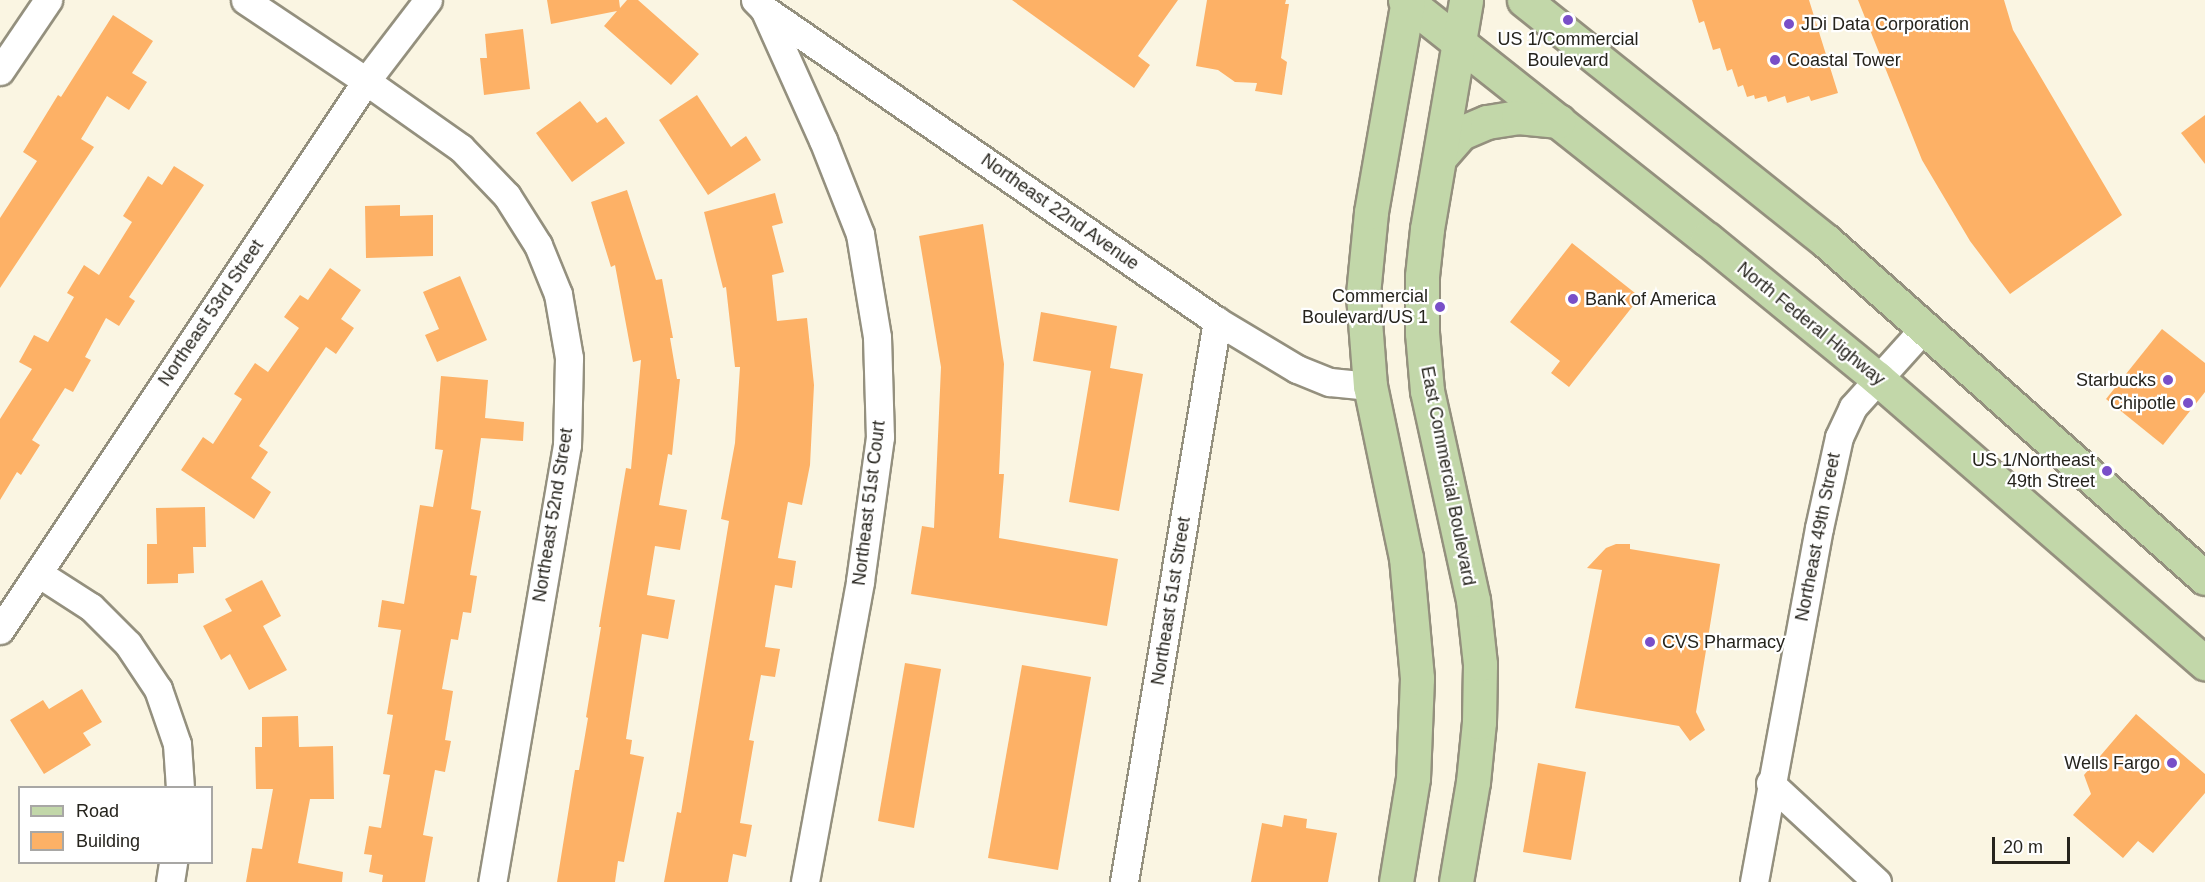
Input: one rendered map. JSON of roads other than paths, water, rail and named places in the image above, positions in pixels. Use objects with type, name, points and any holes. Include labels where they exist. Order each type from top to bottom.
[{"type":"main road","name":"East Commercial Boulevard","points":[[1456,882],[1473,782],[1479,722],[1480,664],[1473,600],[1427,391],[1422,333],[1426,241],[1467,0]]},
{"type":"main road","points":[[1524,0],[1712,148],[1925,327],[2205,578]]},
{"type":"main road","name":"North Federal Highway","points":[[1407,1],[1877,378],[2205,663]]},
{"type":"main road","points":[[1396,882],[1413,778],[1417,678],[1406,558],[1370,387],[1363,294],[1366,248],[1407,1]]},
{"type":"main road","points":[[1440,157],[1461,133],[1487,122],[1518,117],[1559,121]]},
{"type":"street","points":[[0,71],[48,0]]},
{"type":"street","points":[[245,0],[366,81]]},
{"type":"street","name":"Northeast 53rd Street","points":[[0,630],[366,81],[428,0]]},
{"type":"street","name":"Northeast 22nd Avenue","points":[[759,4],[1217,321],[1297,369],[1330,382],[1370,387]]},
{"type":"street","name":"Northeast 51st Court","points":[[759,4],[823,140],[860,234],[877,337],[880,437],[860,582],[806,882]]},
{"type":"street","name":"Northeast 52nd Street","points":[[366,81],[461,148],[507,196],[538,245],[558,294],[569,358],[567,445],[492,882]]},
{"type":"street","name":"Northeast 51st Street","points":[[1124,882],[1217,321]]},
{"type":"street","name":"Northeast 49th Street","points":[[1754,882],[1770,783],[1839,437],[1853,407],[1925,327]]},
{"type":"street","points":[[38,573],[91,607],[128,645],[158,689],[177,744],[180,786]]},
{"type":"street","points":[[1770,783],[1877,882]]},
{"type":"street","points":[[170,882],[173,864]]},
{"type":"place","name":"US 1/Commercial Boulevard","points":[[1568,20]]},
{"type":"place","name":"JDi Data Corporation","points":[[1789,24]]},
{"type":"place","name":"Coastal Tower","points":[[1775,60]]},
{"type":"place","name":"Bank of America","points":[[1573,299]]},
{"type":"place","name":"Commercial Boulevard/US 1","points":[[1440,307]]},
{"type":"place","name":"Starbucks","points":[[2168,380]]},
{"type":"place","name":"Chipotle","points":[[2188,403]]},
{"type":"place","name":"US 1/Northeast 49th Street","points":[[2107,471]]},
{"type":"place","name":"CVS Pharmacy","points":[[1650,642]]},
{"type":"place","name":"Wells Fargo","points":[[2172,763]]}]
